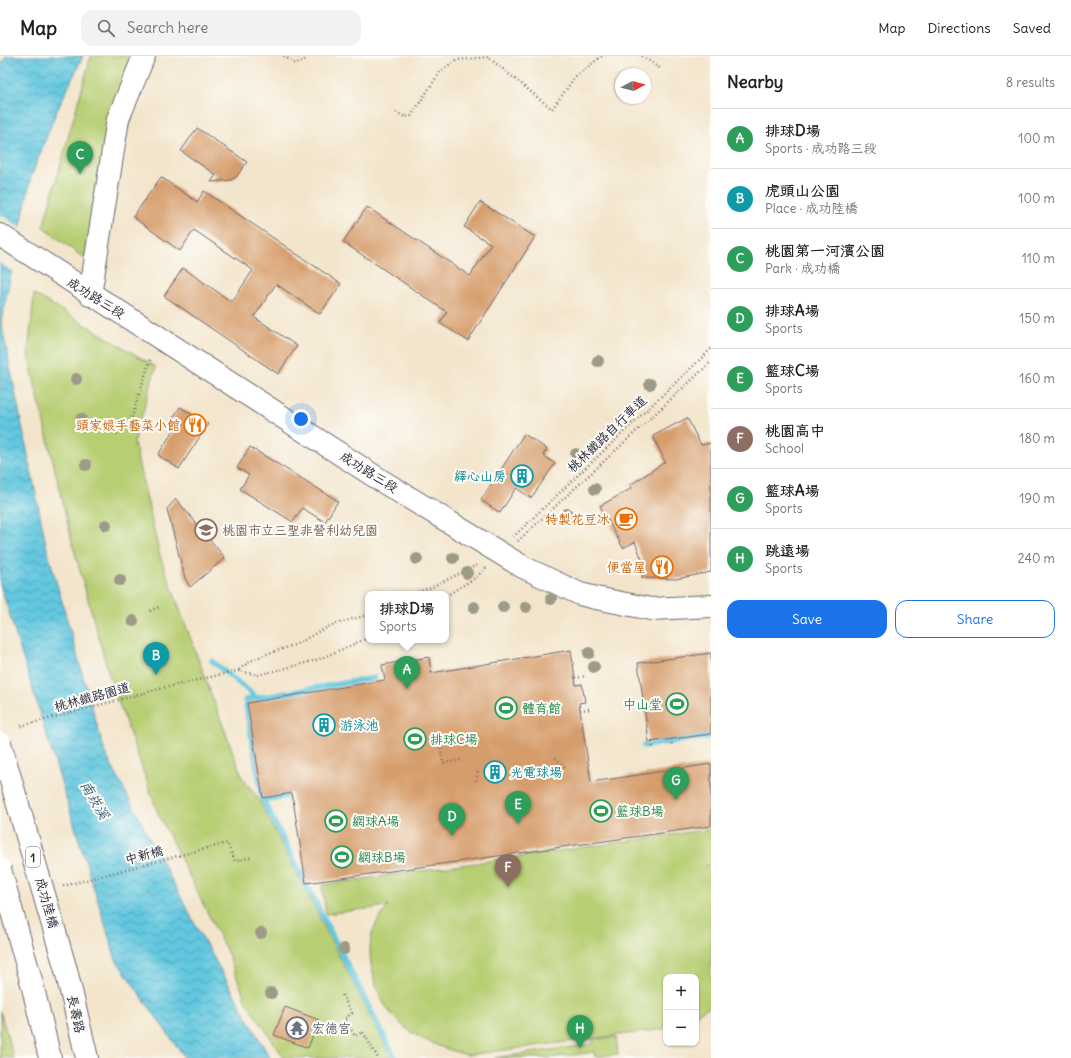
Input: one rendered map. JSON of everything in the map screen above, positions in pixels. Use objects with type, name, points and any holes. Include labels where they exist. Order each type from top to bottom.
[{"type":"street","points":[[90,295],[118,119],[144,56]]},
{"type":"street","name":"成功路三段","points":[[0,235],[90,295],[392,487],[523,567],[580,594],[596,598],[651,609],[711,606]]},
{"type":"street","name":"成功陸橋","points":[[0,743],[66,970]]},
{"type":"street","points":[[0,869],[31,980],[50,1058]]},
{"type":"street","name":"長壽路","points":[[66,970],[87,1058]]},
{"type":"path","points":[[284,56],[295,64],[304,61],[307,56]]},
{"type":"path","points":[[396,112],[405,118],[411,116],[440,72],[456,60],[488,57],[552,109],[576,76],[602,56]]},
{"type":"path","points":[[642,56],[661,69]]},
{"type":"path","name":"桃林鐵路自行車道","points":[[516,534],[711,349]]},
{"type":"path","points":[[116,434],[130,426],[153,351]]},
{"type":"path","points":[[518,541],[711,362]]},
{"type":"path","points":[[420,591],[430,588],[480,563]]},
{"type":"path","points":[[449,594],[475,578],[487,567]]},
{"type":"path","points":[[150,611],[159,607]]},
{"type":"path","points":[[239,671],[247,663],[256,658],[295,644],[326,628],[365,616]]},
{"type":"path","points":[[239,671],[258,675],[317,660],[365,639]]},
{"type":"path","name":"桃林鐵路園道","points":[[21,726],[163,688],[239,671]]},
{"type":"path","points":[[575,678],[586,676]]},
{"type":"path","points":[[580,710],[590,708]]},
{"type":"path","points":[[429,739],[439,738],[443,763],[462,760]]},
{"type":"path","points":[[671,739],[672,745]]},
{"type":"path","points":[[652,742],[653,747]]},
{"type":"path","points":[[555,758],[565,767]]},
{"type":"path","points":[[476,781],[478,769]]},
{"type":"path","name":"中新橋","points":[[60,887],[227,843],[235,861],[252,856]]},
{"type":"path","points":[[342,995],[352,1013],[344,1019],[355,1036],[363,1032],[378,1058]]},
{"type":"green space","points":[[91,56],[138,56],[85,259],[43,227]]},
{"type":"green space","points":[[34,294],[156,367],[134,443],[160,556],[242,777],[258,798],[392,1058],[284,1058],[246,1001],[228,954],[158,813],[110,678],[73,546],[28,355]]},
{"type":"green space","points":[[711,829],[711,865],[704,867],[711,871],[711,1005],[699,1013],[699,974],[663,974],[663,1029],[467,1055],[449,1050],[433,1044],[404,1027],[393,1016],[384,1003],[377,987],[371,964],[371,941],[376,923],[388,906],[326,914],[322,885]]},
{"type":"green space","points":[[0,1011],[14,1058],[0,1058]]},
{"type":"green space","points":[[616,1037],[618,1054],[595,1057],[594,1052],[551,1058],[495,1058],[593,1044],[593,1039]]},
{"type":"water","name":"南崁溪","points":[[6,56],[83,56],[55,115],[31,177],[1,322],[47,549],[105,753],[196,926],[270,1058],[185,1058],[116,960],[0,584],[0,67]]},
{"type":"pier","points":[[0,214],[22,229],[13,272],[0,263]]},
{"type":"building","points":[[197,128],[247,162],[236,177],[231,180],[211,182],[216,175],[181,151]]},
{"type":"building","points":[[161,177],[197,202],[204,191],[341,284],[320,314],[276,284],[254,317],[297,346],[278,374],[164,296],[183,268],[232,302],[253,270],[194,230],[180,251],[133,217]]},
{"type":"building","points":[[480,202],[535,237],[468,341],[440,323],[447,312],[343,242],[367,207],[470,276],[491,244],[464,227]]},
{"type":"building","points":[[180,407],[208,424],[179,469],[158,455],[175,428],[169,424]]},
{"type":"building","points":[[687,418],[701,445],[711,443],[711,572],[676,579],[642,578],[643,562],[635,542],[623,548],[600,506],[632,488],[630,485],[665,462],[653,436]]},
{"type":"building","name":"繹心山房","points":[[524,434],[547,449],[543,455],[555,464],[531,498],[516,488],[500,513],[481,500]]},
{"type":"building","points":[[250,447],[338,501],[325,522],[302,508],[293,522],[240,489],[249,475],[237,468]]},
{"type":"building","points":[[176,499],[225,558],[190,587],[185,578],[167,509]]},
{"type":"building","points":[[571,650],[576,685],[582,684],[585,702],[579,703],[591,782],[711,764],[711,826],[306,883],[292,793],[263,798],[247,703],[385,680],[382,665],[429,657],[431,673]]},
{"type":"building","name":"中山堂","points":[[711,653],[711,734],[649,742],[638,663]]},
{"type":"building","name":"宏德宮","points":[[285,1007],[319,1020],[308,1048],[274,1035]]},
{"type":"waterway","points":[[212,661],[257,698],[245,700],[263,800],[395,1058]]},
{"type":"waterway","points":[[257,698],[374,678]]},
{"type":"waterway","points":[[644,746],[711,736]]},
{"type":"waterway","points":[[263,800],[286,796]]},
{"type":"place","name":"桃園第一河濱公園","points":[[80,174]]},
{"type":"place","name":"頭家娘手藝菜小館","points":[[195,425]]},
{"type":"place","name":"繹心山房","points":[[522,476]]},
{"type":"place","name":"特製花豆冰","points":[[626,519]]},
{"type":"place","name":"桃園市立三聖非營利幼兒園","points":[[206,530]]},
{"type":"place","name":"便當屋","points":[[662,567]]},
{"type":"place","name":"虎頭山公園","points":[[156,675]]},
{"type":"place","name":"排球D場","points":[[407,689]]},
{"type":"place","name":"中山堂","points":[[677,704]]},
{"type":"place","name":"體育館","points":[[506,708]]},
{"type":"place","name":"游泳池","points":[[324,725]]},
{"type":"place","name":"排球C場","points":[[415,739]]},
{"type":"place","name":"光電球場","points":[[495,772]]},
{"type":"place","name":"籃球A場","points":[[676,800]]},
{"type":"place","name":"籃球B場","points":[[601,811]]},
{"type":"place","name":"網球A場","points":[[336,821]]},
{"type":"place","name":"籃球C場","points":[[518,824]]},
{"type":"place","name":"排球A場","points":[[452,836]]},
{"type":"place","name":"網球B場","points":[[342,857]]},
{"type":"place","name":"桃園高中","points":[[508,887]]},
{"type":"place","name":"宏德宮","points":[[297,1028]]},
{"type":"place","name":"跳遠場","points":[[580,1048]]}]
